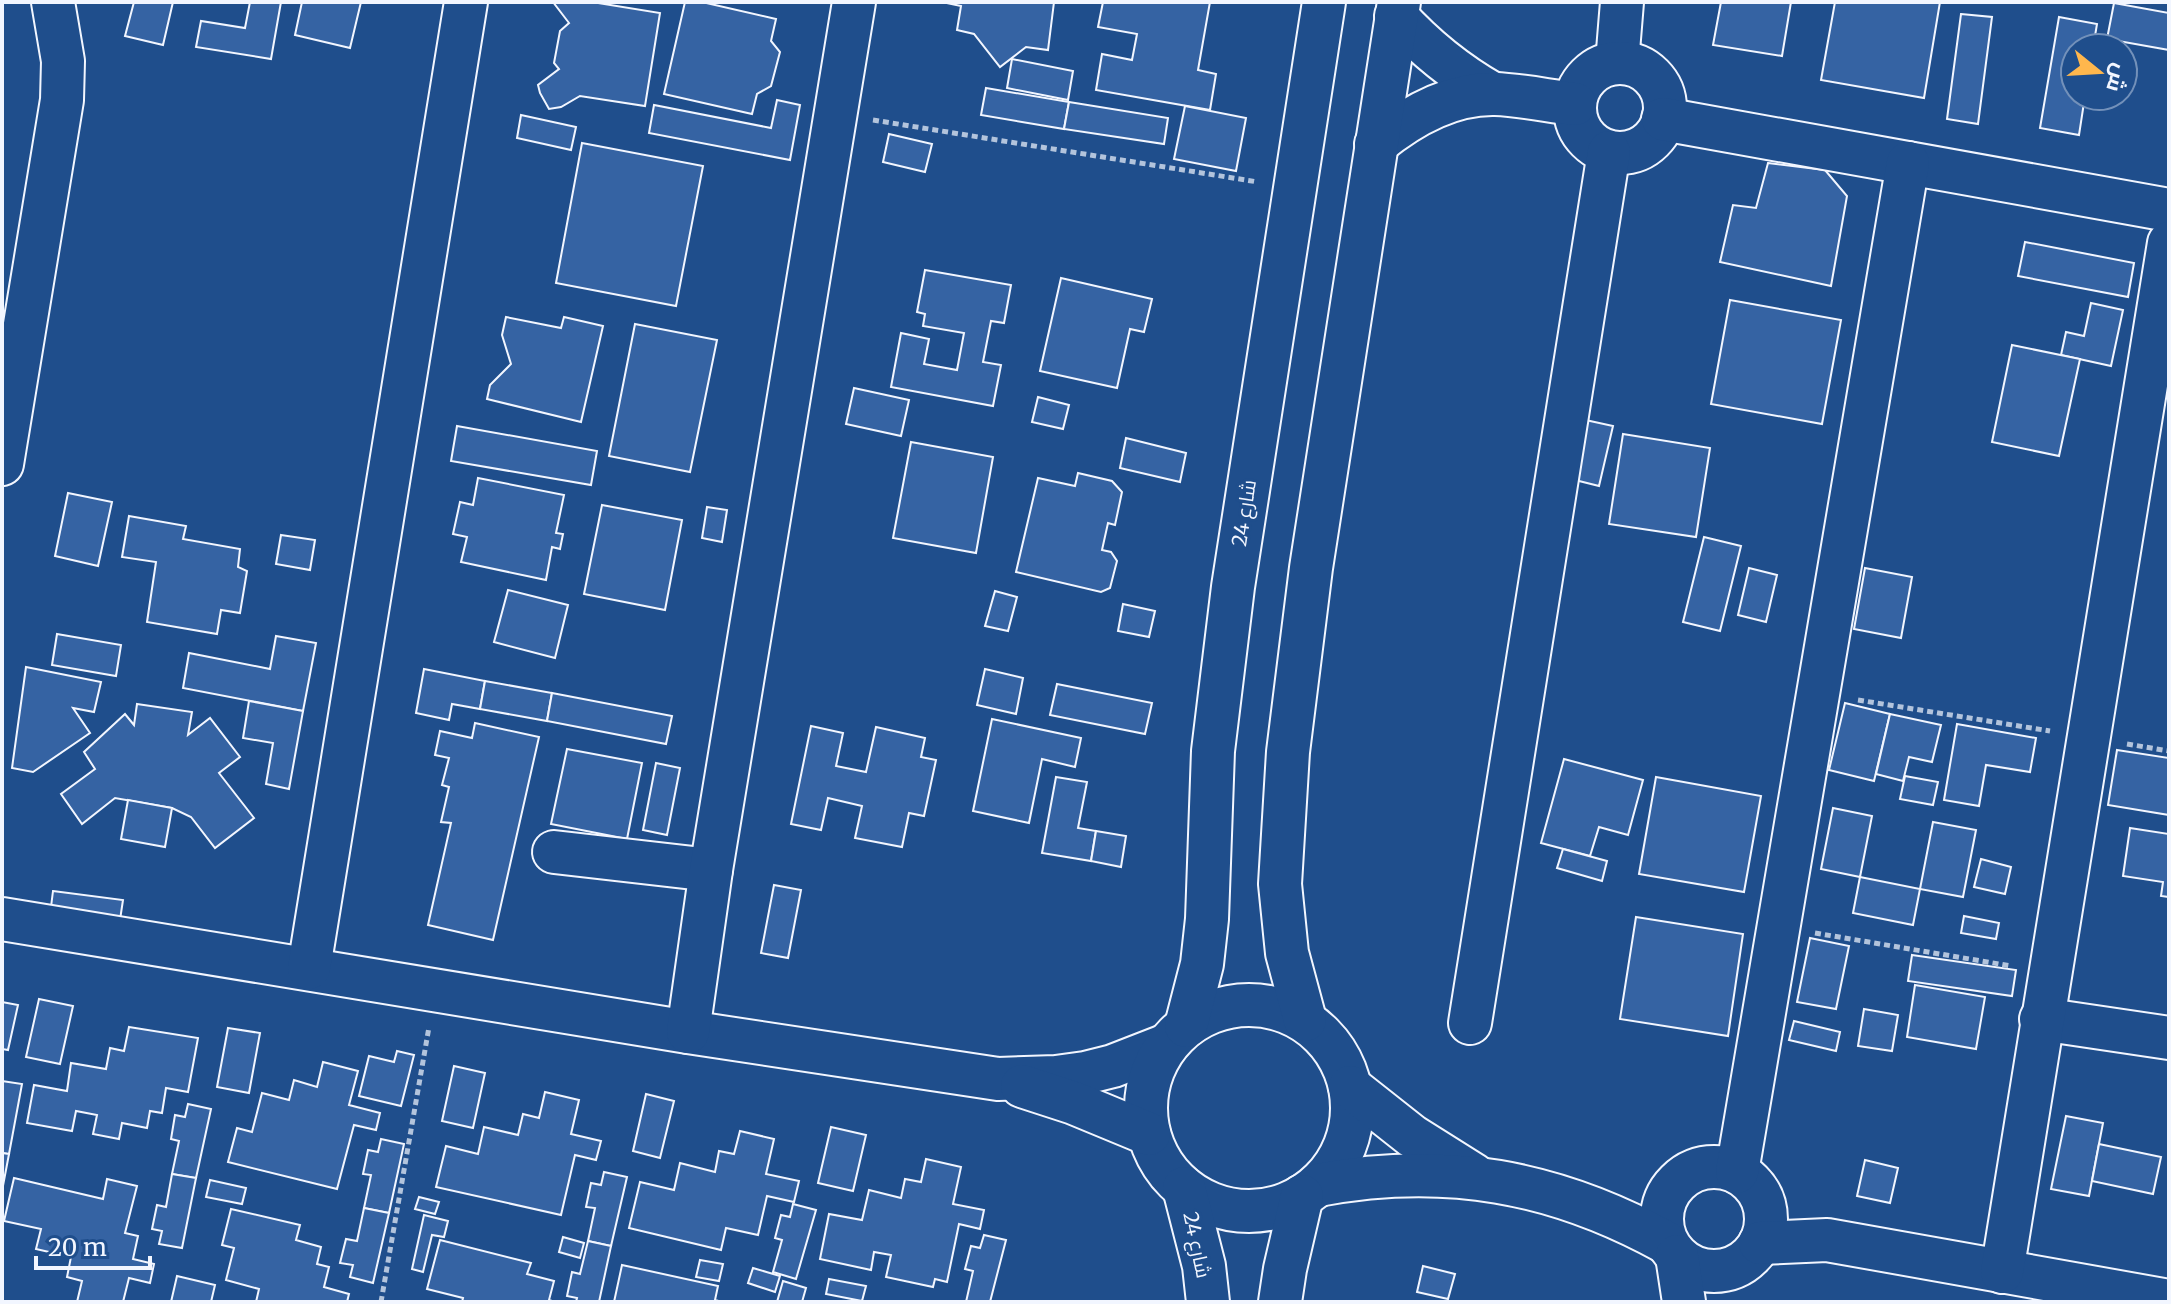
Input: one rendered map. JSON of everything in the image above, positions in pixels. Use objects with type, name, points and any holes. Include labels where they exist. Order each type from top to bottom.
[{"type":"street","points":[[2,464],[16,283],[62,100],[63,61],[53,2]]},
{"type":"street","points":[[309,968],[466,2]]},
{"type":"street","points":[[688,1032],[711,870],[854,2]]},
{"type":"street","name":"شارع 24","points":[[1177,1036],[1202,964],[1207,919],[1213,751],[1222,669],[1257,422],[1324,2]]},
{"type":"street","points":[[1617,63],[1622,2]]},
{"type":"street","points":[[1398,9],[1441,60],[1493,94]]},
{"type":"street","points":[[1305,1020],[1287,953],[1280,884],[1288,752],[1311,568],[1398,9]]},
{"type":"street","points":[[1617,63],[1640,68],[1650,75],[1663,96],[1663,119],[1652,139],[1642,147],[1619,153],[1609,152],[1587,139],[1576,117],[1575,104],[1584,81],[1594,72],[1617,63]]},
{"type":"street","points":[[1376,144],[1396,128],[1442,104],[1493,94],[1575,104]]},
{"type":"street","points":[[1663,119],[2169,210]]},
{"type":"street","points":[[1470,1023],[1609,152]]},
{"type":"street","points":[[1737,1172],[1908,163]]},
{"type":"street","points":[[2002,1272],[2169,243]]},
{"type":"street","points":[[554,852],[711,870]]},
{"type":"street","points":[[2,919],[688,1032],[998,1079],[1074,1103],[1149,1134]]},
{"type":"street","points":[[998,1079],[1042,1078],[1113,1066],[1177,1036],[1208,1012],[1233,1005],[1257,1004],[1282,1009],[1305,1020],[1322,1033],[1344,1067],[1350,1087],[1351,1123],[1340,1156],[1310,1190],[1290,1244],[1280,1302]]},
{"type":"street","points":[[2041,1019],[2169,1038]]},
{"type":"street","points":[[1177,1036],[1152,1072],[1146,1103],[1149,1134],[1168,1173],[1205,1202],[1229,1209],[1254,1211],[1279,1206],[1310,1190],[1358,1177],[1398,1174],[1478,1177],[1564,1196],[1625,1220],[1672,1250],[1687,1264],[1709,1271],[1752,1238],[1827,1240],[2169,1301]]},
{"type":"street","points":[[1350,1087],[1412,1136],[1478,1177]]},
{"type":"street","points":[[1684,1302],[1661,1219],[1667,1195],[1682,1177],[1692,1171],[1714,1166],[1737,1172],[1759,1191],[1752,1238],[1710,1302]]},
{"type":"street","name":"شارع 24","points":[[1184,1188],[1204,1266],[1208,1302]]},
{"type":"street","points":[[1564,1196],[1667,1195]]},
{"type":"path","points":[[835,114],[1295,188]]},
{"type":"path","points":[[1819,693],[2169,751]]},
{"type":"path","points":[[1779,927],[2049,973]]},
{"type":"path","points":[[381,1302],[435,990]]},
{"type":"building","points":[[134,2],[173,2],[163,45],[125,36]]},
{"type":"building","points":[[250,2],[281,2],[271,59],[196,47],[201,21],[245,28]]},
{"type":"building","points":[[302,2],[361,2],[350,48],[295,35]]},
{"type":"building","points":[[553,2],[592,2],[660,13],[645,106],[580,96],[561,107],[549,109],[538,85],[559,69],[554,63],[560,31],[569,23]]},
{"type":"building","points":[[685,2],[702,2],[776,19],[771,41],[780,52],[771,86],[757,94],[752,114],[664,94]]},
{"type":"building","points":[[942,2],[1054,2],[1048,50],[1026,47],[1000,67],[974,34],[957,30],[961,6]]},
{"type":"building","points":[[1103,2],[1210,2],[1198,70],[1216,74],[1210,110],[1096,90],[1102,54],[1132,60],[1137,34],[1098,27]]},
{"type":"building","points":[[1721,2],[1791,2],[1782,56],[1713,45]]},
{"type":"building","points":[[1835,2],[1940,2],[1924,98],[1821,80]]},
{"type":"building","points":[[2114,3],[2169,13],[2169,50],[2139,45],[2139,32],[2108,32]]},
{"type":"building","points":[[1961,14],[1992,17],[1978,124],[1947,119]]},
{"type":"building","points":[[2059,17],[2097,24],[2096,32],[2059,32],[2059,112],[2083,112],[2079,135],[2040,128]]},
{"type":"building","points":[[1012,59],[1073,71],[1068,100],[1007,88]]},
{"type":"building","points":[[986,88],[1069,102],[1064,129],[981,115]]},
{"type":"building","points":[[777,100],[800,105],[790,160],[649,133],[654,105],[771,128]]},
{"type":"building","points":[[1069,102],[1168,118],[1164,144],[1064,129]]},
{"type":"building","points":[[1185,106],[1246,118],[1236,171],[1174,159]]},
{"type":"building","points":[[521,115],[576,127],[571,150],[517,138]]},
{"type":"building","points":[[889,134],[932,144],[925,172],[883,162]]},
{"type":"building","points":[[582,143],[703,166],[676,306],[556,283]]},
{"type":"building","points":[[1768,163],[1825,170],[1847,196],[1831,286],[1720,262],[1733,205],[1756,208]]},
{"type":"building","points":[[2025,242],[2134,263],[2128,297],[2018,276]]},
{"type":"building","points":[[925,270],[1011,285],[1004,323],[991,321],[983,362],[1001,365],[993,406],[891,387],[901,333],[929,339],[924,364],[957,370],[964,333],[923,326],[925,314],[917,312]]},
{"type":"building","points":[[1061,278],[1152,299],[1144,332],[1130,329],[1117,388],[1040,371]]},
{"type":"building","points":[[1730,300],[1841,320],[1822,424],[1711,404]]},
{"type":"building","points":[[2091,303],[2123,310],[2111,366],[2061,355],[2066,332],[2084,336]]},
{"type":"building","points":[[506,317],[561,328],[564,317],[603,326],[581,422],[487,399],[490,385],[511,364],[502,335]]},
{"type":"building","points":[[635,324],[717,340],[690,472],[609,456]]},
{"type":"building","points":[[2012,345],[2080,359],[2059,456],[1992,442]]},
{"type":"building","points":[[854,388],[909,400],[901,436],[846,424]]},
{"type":"building","points":[[1038,397],[1069,405],[1063,429],[1032,422]]},
{"type":"building","points":[[1581,419],[1613,426],[1599,486],[1567,478]]},
{"type":"building","points":[[457,426],[597,451],[591,485],[451,461]]},
{"type":"building","points":[[1623,434],[1710,448],[1696,537],[1609,524]]},
{"type":"building","points":[[1126,438],[1186,453],[1180,482],[1120,468]]},
{"type":"building","points":[[911,442],[993,457],[976,553],[893,538]]},
{"type":"building","points":[[1078,473],[1112,481],[1122,492],[1115,525],[1108,523],[1102,550],[1111,552],[1117,561],[1110,588],[1101,592],[1016,572],[1038,478],[1075,486]]},
{"type":"building","points":[[478,478],[564,495],[556,533],[563,534],[560,549],[552,547],[546,580],[461,562],[467,537],[453,534],[460,502],[473,505]]},
{"type":"building","points":[[68,493],[112,502],[98,566],[55,556]]},
{"type":"building","points":[[602,505],[682,520],[665,610],[584,594]]},
{"type":"building","points":[[707,507],[727,510],[722,542],[702,538]]},
{"type":"building","points":[[129,516],[186,526],[183,539],[240,549],[238,567],[247,571],[240,613],[221,610],[217,634],[147,622],[156,562],[122,557]]},
{"type":"building","points":[[281,535],[315,540],[310,570],[276,564]]},
{"type":"building","points":[[1704,537],[1741,546],[1720,631],[1683,622]]},
{"type":"building","points":[[1749,568],[1777,575],[1766,622],[1738,615]]},
{"type":"building","points":[[1865,568],[1912,577],[1901,638],[1854,629]]},
{"type":"building","points":[[508,590],[568,605],[555,658],[494,642]]},
{"type":"building","points":[[995,591],[1017,597],[1008,631],[985,626]]},
{"type":"building","points":[[1123,604],[1155,611],[1149,637],[1118,631]]},
{"type":"building","points":[[57,634],[121,645],[116,676],[52,665]]},
{"type":"building","points":[[276,636],[316,643],[303,711],[183,688],[189,653],[270,669]]},
{"type":"building","points":[[26,667],[101,682],[94,712],[73,708],[90,733],[33,772],[12,768]]},
{"type":"building","points":[[424,669],[485,681],[480,709],[452,704],[449,720],[416,713]]},
{"type":"building","points":[[985,669],[1023,678],[1016,714],[977,705]]},
{"type":"building","points":[[485,681],[552,693],[547,721],[480,709]]},
{"type":"building","points":[[1057,684],[1152,703],[1145,734],[1050,715]]},
{"type":"building","points":[[552,693],[672,716],[666,744],[547,721]]},
{"type":"building","points":[[249,701],[303,711],[289,789],[266,784],[273,743],[243,738]]},
{"type":"building","points":[[1845,703],[1890,714],[1874,781],[1829,770]]},
{"type":"building","points":[[137,704],[192,712],[188,735],[210,718],[240,757],[219,773],[254,818],[215,848],[191,817],[172,808],[115,798],[82,824],[61,794],[95,769],[84,752],[125,714],[134,725]]},
{"type":"building","points":[[1890,714],[1941,725],[1932,762],[1909,757],[1903,781],[1876,774]]},
{"type":"building","points":[[992,719],[1081,738],[1075,767],[1042,759],[1029,823],[973,811]]},
{"type":"building","points":[[475,723],[539,737],[493,940],[428,925],[451,823],[441,822],[449,787],[442,785],[449,758],[435,755],[440,731],[472,738]]},
{"type":"building","points":[[1957,724],[2036,738],[2030,772],[1986,765],[1979,806],[1944,800]]},
{"type":"building","points":[[811,726],[843,733],[836,766],[866,772],[876,727],[925,738],[921,757],[936,760],[924,816],[909,813],[902,847],[855,838],[862,806],[828,798],[821,830],[791,824]]},
{"type":"building","points":[[567,749],[642,763],[627,839],[551,824]]},
{"type":"building","points":[[2117,750],[2169,758],[2169,815],[2108,805]]},
{"type":"building","points":[[1564,759],[1643,780],[1628,835],[1599,827],[1590,856],[1541,843]]},
{"type":"building","points":[[656,763],[680,768],[667,835],[643,830]]},
{"type":"building","points":[[1905,776],[1938,782],[1933,805],[1900,799]]},
{"type":"building","points":[[1056,777],[1087,782],[1078,828],[1096,831],[1091,861],[1042,853]]},
{"type":"building","points":[[1656,777],[1761,796],[1744,892],[1639,874]]},
{"type":"building","points":[[128,800],[172,808],[165,847],[121,839]]},
{"type":"building","points":[[1833,808],[1872,816],[1860,877],[1821,869]]},
{"type":"building","points":[[1933,822],[1976,830],[1963,897],[1920,889]]},
{"type":"building","points":[[2130,828],[2169,834],[2169,897],[2161,896],[2163,882],[2123,876]]},
{"type":"building","points":[[1096,831],[1126,836],[1121,867],[1091,861]]},
{"type":"building","points":[[1563,849],[1607,861],[1602,881],[1557,868]]},
{"type":"building","points":[[1981,859],[2011,867],[2005,894],[1974,887]]},
{"type":"building","points":[[1860,877],[1920,889],[1913,925],[1853,913]]},
{"type":"building","points":[[774,885],[801,890],[788,958],[761,953]]},
{"type":"building","points":[[53,891],[123,900],[118,933],[49,923]]},
{"type":"building","points":[[1964,916],[1999,923],[1996,939],[1961,933]]},
{"type":"building","points":[[1636,917],[1743,934],[1728,1036],[1620,1019]]},
{"type":"building","points":[[1810,938],[1849,946],[1836,1009],[1797,1002]]},
{"type":"building","points":[[1912,955],[2016,970],[2012,996],[1908,981]]},
{"type":"building","points":[[1915,985],[1985,997],[1976,1049],[1907,1037]]},
{"type":"building","points":[[39,999],[73,1006],[60,1064],[26,1057]]},
{"type":"building","points":[[2,1002],[18,1005],[8,1050],[2,1049]]},
{"type":"building","points":[[1864,1009],[1898,1015],[1892,1051],[1858,1046]]},
{"type":"building","points":[[1794,1021],[1840,1032],[1836,1051],[1789,1040]]},
{"type":"building","points":[[129,1027],[198,1038],[188,1092],[166,1088],[162,1113],[150,1111],[147,1128],[122,1123],[119,1139],[93,1134],[97,1115],[76,1111],[72,1131],[27,1123],[34,1085],[67,1091],[71,1063],[106,1069],[110,1048],[124,1051]]},
{"type":"building","points":[[228,1028],[260,1033],[249,1093],[217,1087]]},
{"type":"building","points":[[397,1051],[414,1055],[401,1106],[359,1096],[369,1056],[394,1062]]},
{"type":"building","points":[[323,1062],[358,1071],[349,1105],[380,1113],[376,1130],[354,1125],[337,1189],[228,1162],[237,1128],[252,1132],[262,1093],[289,1100],[294,1080],[317,1087]]},
{"type":"building","points":[[454,1066],[485,1073],[473,1128],[442,1121]]},
{"type":"building","points":[[2,1081],[22,1084],[9,1154],[2,1153]]},
{"type":"building","points":[[545,1092],[579,1100],[571,1134],[601,1141],[596,1160],[575,1155],[561,1215],[436,1187],[446,1146],[478,1154],[484,1127],[518,1135],[523,1114],[539,1118]]},
{"type":"building","points":[[646,1094],[674,1101],[660,1158],[633,1151]]},
{"type":"building","points":[[188,1104],[211,1109],[196,1178],[172,1174],[179,1141],[171,1139],[175,1115],[185,1117]]},
{"type":"building","points":[[2066,1116],[2103,1123],[2089,1196],[2051,1189]]},
{"type":"building","points":[[831,1127],[866,1135],[853,1191],[818,1183]]},
{"type":"building","points":[[740,1131],[774,1139],[766,1174],[799,1181],[794,1202],[767,1196],[758,1235],[726,1228],[721,1250],[629,1228],[640,1182],[674,1190],[680,1163],[715,1172],[719,1151],[734,1154]]},
{"type":"building","points":[[381,1139],[404,1144],[389,1213],[364,1208],[371,1175],[363,1174],[368,1150],[378,1152]]},
{"type":"building","points":[[2099,1144],[2161,1157],[2153,1194],[2092,1181]]},
{"type":"building","points":[[2,1153],[9,1154],[2,1191]]},
{"type":"building","points":[[926,1159],[961,1167],[953,1204],[984,1210],[980,1229],[959,1224],[947,1282],[935,1279],[933,1287],[886,1277],[891,1255],[874,1252],[871,1270],[820,1259],[829,1214],[862,1220],[869,1190],[901,1198],[905,1179],[921,1182]]},
{"type":"building","points":[[1865,1160],[1898,1168],[1890,1203],[1857,1196]]},
{"type":"building","points":[[604,1172],[627,1177],[611,1246],[588,1241],[595,1208],[586,1207],[591,1183],[601,1185]]},
{"type":"building","points":[[172,1174],[196,1178],[182,1248],[159,1244],[162,1231],[152,1229],[157,1205],[166,1207]]},
{"type":"building","points":[[14,1178],[103,1199],[107,1179],[137,1186],[125,1233],[138,1236],[133,1259],[154,1264],[150,1283],[129,1278],[123,1302],[77,1302],[82,1281],[67,1277],[71,1257],[36,1249],[41,1229],[4,1221]]},
{"type":"building","points":[[210,1180],[246,1188],[242,1204],[206,1197]]},
{"type":"building","points":[[419,1197],[439,1202],[435,1214],[415,1209]]},
{"type":"building","points":[[793,1204],[816,1210],[796,1279],[773,1272],[782,1240],[775,1238],[781,1215],[790,1217]]},
{"type":"building","points":[[364,1208],[389,1213],[373,1283],[350,1277],[353,1265],[340,1263],[346,1239],[357,1241]]},
{"type":"building","points":[[231,1209],[300,1225],[296,1240],[321,1247],[317,1264],[329,1267],[324,1287],[349,1294],[347,1302],[256,1302],[259,1289],[226,1280],[234,1248],[222,1245]]},
{"type":"building","points":[[424,1215],[448,1221],[444,1237],[432,1235],[423,1272],[412,1269]]},
{"type":"building","points":[[984,1235],[1006,1240],[990,1302],[966,1302],[973,1271],[965,1269],[971,1246],[980,1248]]},
{"type":"building","points":[[563,1237],[584,1243],[580,1258],[559,1252]]},
{"type":"building","points":[[440,1240],[531,1263],[527,1274],[554,1281],[549,1300],[555,1302],[462,1302],[463,1298],[427,1289]]},
{"type":"building","points":[[588,1241],[611,1246],[599,1302],[576,1302],[577,1298],[567,1296],[572,1272],[580,1274]]},
{"type":"building","points":[[700,1260],[723,1264],[719,1281],[696,1277]]},
{"type":"building","points":[[622,1265],[718,1286],[715,1300],[722,1302],[614,1302]]},
{"type":"building","points":[[1423,1266],[1455,1274],[1448,1299],[1417,1292]]},
{"type":"building","points":[[753,1268],[780,1276],[775,1292],[748,1283]]},
{"type":"building","points":[[177,1276],[215,1285],[211,1302],[171,1302]]},
{"type":"building","points":[[829,1279],[866,1286],[862,1301],[826,1294]]},
{"type":"building","points":[[783,1281],[806,1288],[802,1302],[777,1302]]}]
